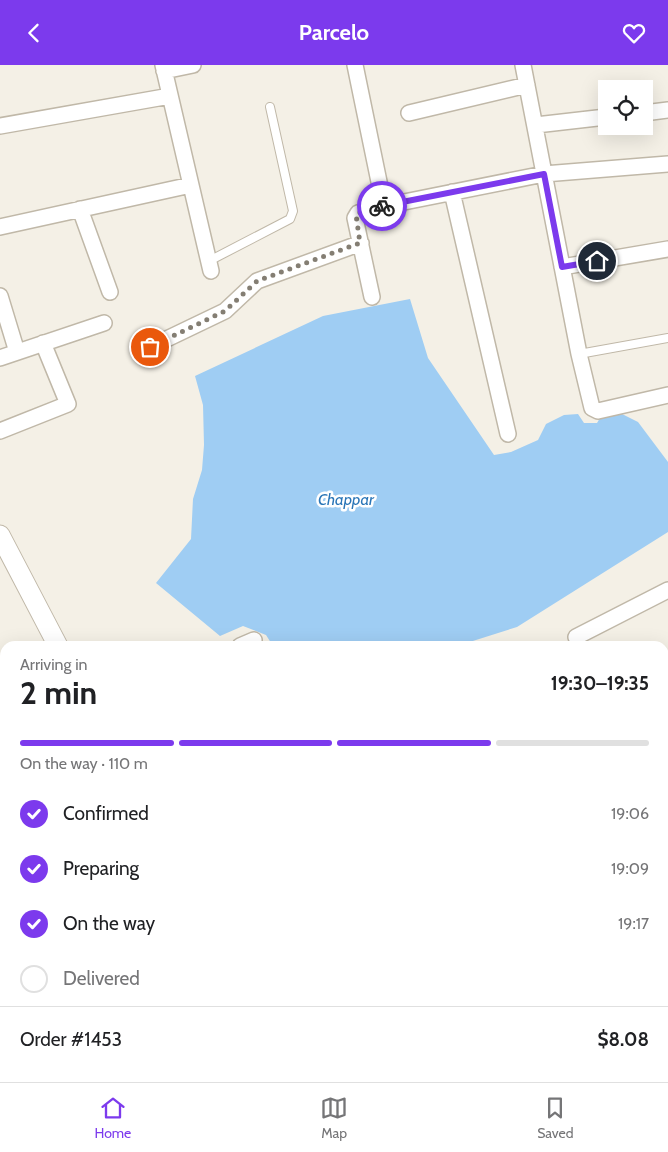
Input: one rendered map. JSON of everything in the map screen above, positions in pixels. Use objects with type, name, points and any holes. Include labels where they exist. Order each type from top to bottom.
[{"type":"street","points":[[193,65],[163,68],[210,266]]},
{"type":"street","points":[[355,65],[384,206]]},
{"type":"street","points":[[523,65],[579,354],[594,410],[598,411],[668,395]]},
{"type":"street","points":[[409,113],[527,85]]},
{"type":"street","points":[[0,126],[170,96]]},
{"type":"street","points":[[653,112],[668,110]]},
{"type":"street","points":[[536,125],[598,118]]},
{"type":"street","points":[[372,297],[360,243],[356,215],[358,213],[384,206],[544,174],[668,164]]},
{"type":"street","points":[[0,227],[191,185]]},
{"type":"street","points":[[452,192],[508,434]]},
{"type":"street","points":[[80,209],[110,292]]},
{"type":"street","points":[[150,347],[225,311],[257,281],[360,243]]},
{"type":"street","points":[[562,267],[668,249]]},
{"type":"street","points":[[0,296],[17,352]]},
{"type":"street","points":[[0,358],[104,323]]},
{"type":"street","points":[[0,431],[68,405],[43,343]]},
{"type":"street","points":[[0,535],[53,641]]},
{"type":"street","points":[[576,637],[668,590]]},
{"type":"lane","points":[[210,266],[290,219],[292,216],[293,211],[270,107]]},
{"type":"lane","points":[[579,354],[668,338]]},
{"type":"water","name":"Chappar","points":[[410,299],[428,358],[494,455],[511,452],[538,440],[546,424],[564,415],[578,414],[584,423],[597,423],[600,418],[620,413],[638,422],[668,462],[668,532],[517,627],[473,641],[270,641],[266,635],[243,626],[220,636],[156,583],[191,539],[193,499],[202,470],[204,445],[203,405],[195,376],[323,316]]},
{"type":"way so far","points":[[150,347],[225,311],[257,281],[360,243],[356,215],[382,206]]},
{"type":"route","points":[[382,206],[544,174],[562,267],[597,261]]}]
